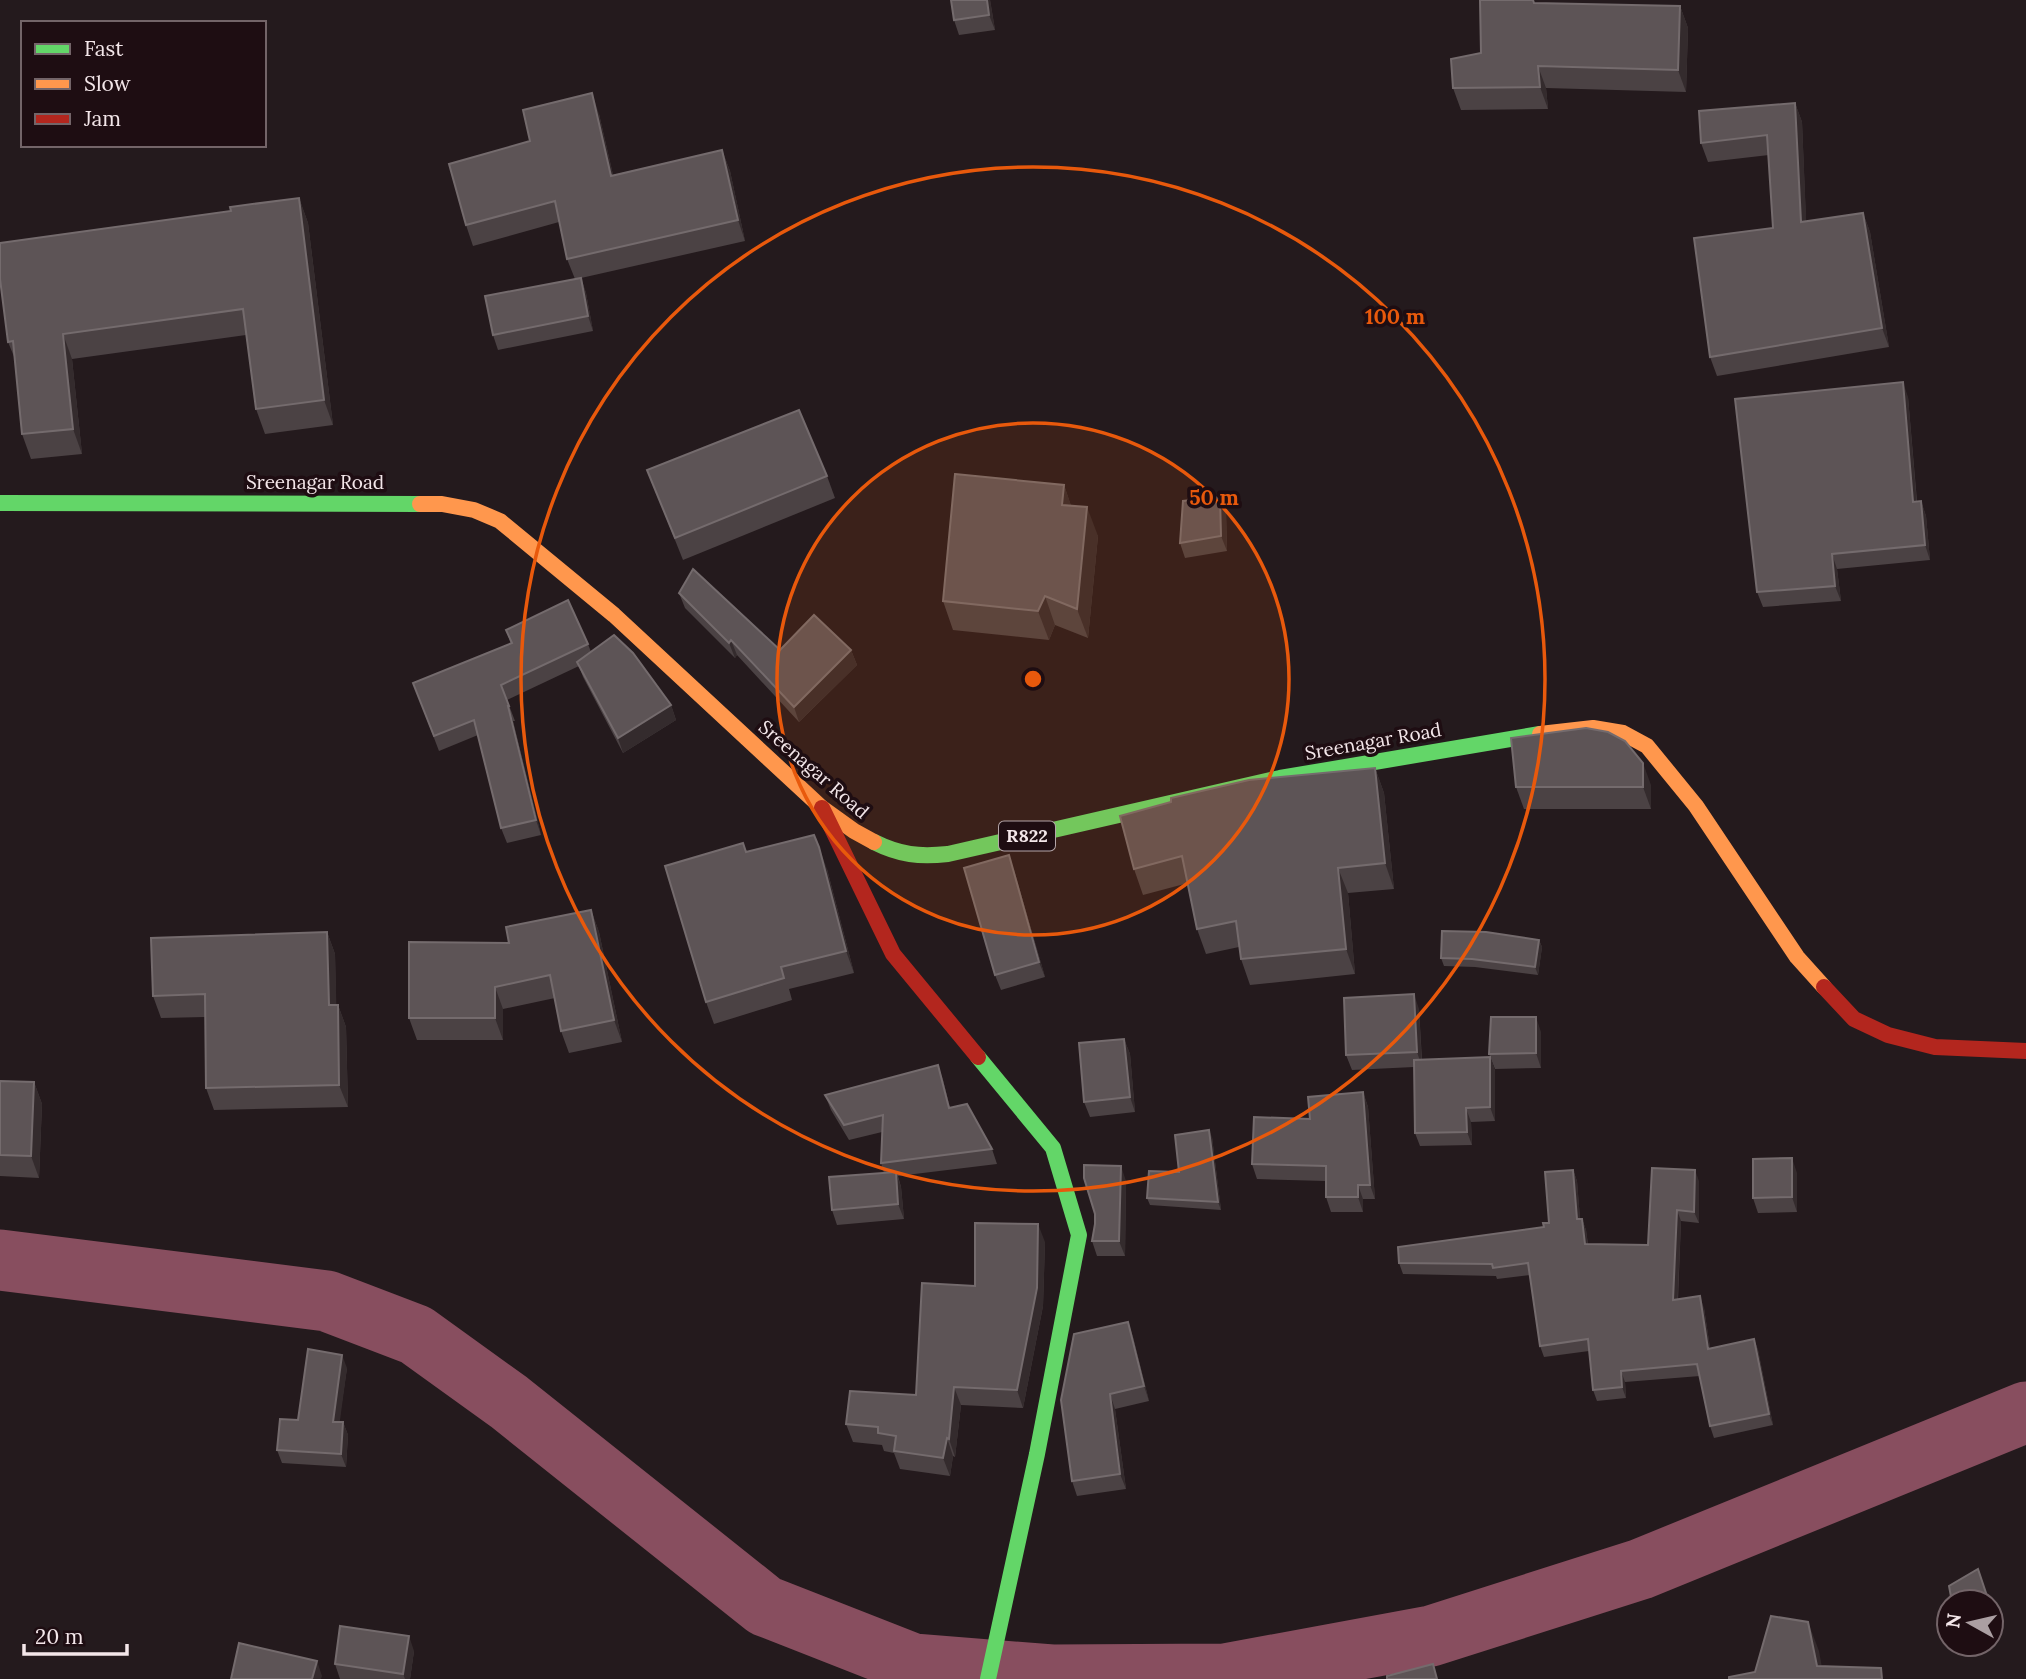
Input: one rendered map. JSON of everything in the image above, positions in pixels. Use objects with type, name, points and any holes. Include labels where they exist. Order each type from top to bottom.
[{"type":"main road","name":"Sreenagar Road","points":[[0,503],[396,503],[442,504],[474,510],[500,521],[614,615],[822,808],[853,832],[884,849],[917,856],[948,855],[1280,778],[1558,731],[1593,728],[1623,733],[1647,746],[1696,806],[1797,957],[1854,1019],[1888,1035],[1935,1047],[2026,1051]]},
{"type":"main road","points":[[822,808],[893,954],[1053,1149],[1079,1236],[1037,1454],[988,1679]]},
{"type":"building","points":[[951,0],[987,0],[989,15],[954,20]]},
{"type":"building","points":[[1480,0],[1680,6],[1678,70],[1538,66],[1540,87],[1453,88],[1451,59],[1481,53]]},
{"type":"building","points":[[592,93],[611,176],[722,150],[738,220],[567,259],[555,201],[466,225],[449,164],[530,141],[523,110]]},
{"type":"building","points":[[1795,103],[1801,222],[1863,213],[1882,328],[1710,357],[1694,238],[1773,228],[1767,135],[1701,143],[1699,111]]},
{"type":"building","points":[[299,198],[324,400],[256,409],[243,309],[63,334],[73,429],[22,434],[13,341],[8,342],[0,279],[0,243],[231,211],[230,207]]},
{"type":"building","points":[[581,278],[588,316],[493,335],[485,296]]},
{"type":"building","points":[[1903,382],[1913,502],[1921,501],[1925,545],[1832,554],[1835,586],[1757,592],[1735,399]]},
{"type":"building","points":[[799,410],[827,476],[675,538],[647,470]]},
{"type":"building","points":[[955,474],[1064,485],[1062,505],[1087,507],[1077,609],[1045,596],[1038,611],[943,601]]},
{"type":"building","points":[[1220,497],[1221,536],[1180,543],[1183,501]]},
{"type":"building","points":[[693,569],[780,650],[814,615],[851,650],[794,707],[731,640],[729,643],[679,593]]},
{"type":"building","points":[[568,600],[588,644],[501,685],[509,706],[536,820],[501,828],[474,720],[434,736],[413,683],[512,643],[506,630]]},
{"type":"building","points":[[614,635],[633,653],[671,705],[618,738],[577,662]]},
{"type":"building","points":[[1586,728],[1608,732],[1625,741],[1643,763],[1643,787],[1516,787],[1511,738]]},
{"type":"building","points":[[1375,768],[1385,863],[1338,868],[1346,949],[1241,959],[1236,921],[1197,929],[1182,856],[1134,869],[1120,816],[1171,802],[1171,798],[1249,780]]},
{"type":"building","points":[[814,835],[846,951],[781,967],[784,978],[706,1002],[665,866],[743,843],[746,852]]},
{"type":"building","points":[[1009,855],[1039,962],[995,975],[964,868]]},
{"type":"building","points":[[591,910],[614,1020],[561,1031],[550,975],[495,987],[495,1018],[409,1018],[409,942],[509,943],[506,927]]},
{"type":"building","points":[[1442,931],[1486,932],[1539,940],[1535,967],[1441,958]]},
{"type":"building","points":[[327,932],[329,1005],[338,1005],[339,1085],[206,1088],[205,994],[153,996],[151,938]]},
{"type":"building","points":[[1414,994],[1417,1052],[1346,1055],[1344,998]]},
{"type":"building","points":[[1491,1017],[1536,1017],[1536,1053],[1489,1054]]},
{"type":"building","points":[[1124,1039],[1130,1097],[1084,1102],[1079,1043]]},
{"type":"building","points":[[1490,1057],[1490,1107],[1466,1108],[1467,1132],[1415,1133],[1414,1060]]},
{"type":"building","points":[[938,1065],[949,1108],[967,1104],[992,1149],[881,1163],[883,1115],[844,1125],[825,1095]]},
{"type":"building","points":[[0,1081],[34,1082],[31,1156],[0,1155]]},
{"type":"building","points":[[1363,1092],[1370,1185],[1358,1185],[1358,1197],[1326,1197],[1326,1166],[1252,1164],[1254,1117],[1310,1119],[1308,1097]]},
{"type":"building","points":[[1209,1130],[1218,1202],[1147,1198],[1149,1171],[1179,1172],[1175,1135]]},
{"type":"building","points":[[1792,1158],[1792,1197],[1753,1198],[1753,1159]]},
{"type":"building","points":[[1084,1165],[1121,1166],[1119,1241],[1092,1241],[1095,1214],[1084,1178]]},
{"type":"building","points":[[1652,1168],[1695,1170],[1694,1212],[1677,1210],[1673,1300],[1700,1296],[1708,1349],[1754,1339],[1769,1414],[1710,1426],[1697,1364],[1621,1371],[1622,1387],[1593,1390],[1588,1339],[1540,1346],[1528,1263],[1493,1268],[1492,1264],[1399,1263],[1398,1247],[1544,1227],[1543,1223],[1549,1223],[1545,1172],[1573,1170],[1577,1219],[1582,1219],[1585,1244],[1648,1245]]},
{"type":"building","points":[[896,1172],[898,1204],[832,1210],[829,1177]]},
{"type":"building","points":[[975,1223],[1038,1224],[1037,1288],[1017,1390],[954,1387],[949,1439],[947,1438],[943,1458],[894,1451],[896,1436],[878,1433],[878,1427],[846,1424],[850,1391],[916,1395],[922,1283],[975,1286]]},
{"type":"building","points":[[1128,1322],[1144,1386],[1110,1394],[1120,1474],[1072,1481],[1061,1400],[1074,1334]]},
{"type":"building","points":[[308,1349],[342,1355],[333,1422],[343,1422],[341,1454],[277,1450],[280,1419],[298,1420]]},
{"type":"building","points":[[1978,1569],[1984,1588],[1949,1588]]},
{"type":"building","points":[[1771,1616],[1808,1622],[1817,1666],[1881,1668],[1882,1679],[1729,1679],[1755,1672]]},
{"type":"building","points":[[340,1626],[409,1636],[403,1674],[335,1664]]},
{"type":"building","points":[[239,1643],[317,1661],[312,1679],[231,1679]]},
{"type":"building","points":[[1433,1664],[1437,1679],[1387,1679],[1387,1676]]},
{"type":"waterway","points":[[0,1260],[327,1301],[416,1335],[509,1402],[765,1606],[913,1664],[1052,1675],[1225,1674],[1431,1636],[1641,1569],[2026,1412]]},
{"type":"traffic: fast","points":[[0,503],[420,504]]},
{"type":"traffic: fast","points":[[874,842],[910,854],[948,854],[1280,778],[1540,734]]},
{"type":"traffic: fast","points":[[978,1057],[1053,1148],[1079,1235],[1037,1454],[988,1679]]},
{"type":"traffic: slow","points":[[420,504],[442,504],[474,510],[500,521],[614,615],[822,808],[874,842]]},
{"type":"traffic: slow","points":[[1540,734],[1593,728],[1623,733],[1647,746],[1696,806],[1797,957],[1824,987]]},
{"type":"traffic: jam","points":[[822,808],[893,954],[978,1057]]},
{"type":"traffic: jam","points":[[1824,987],[1854,1019],[1888,1035],[1935,1047],[2026,1051]]}]
